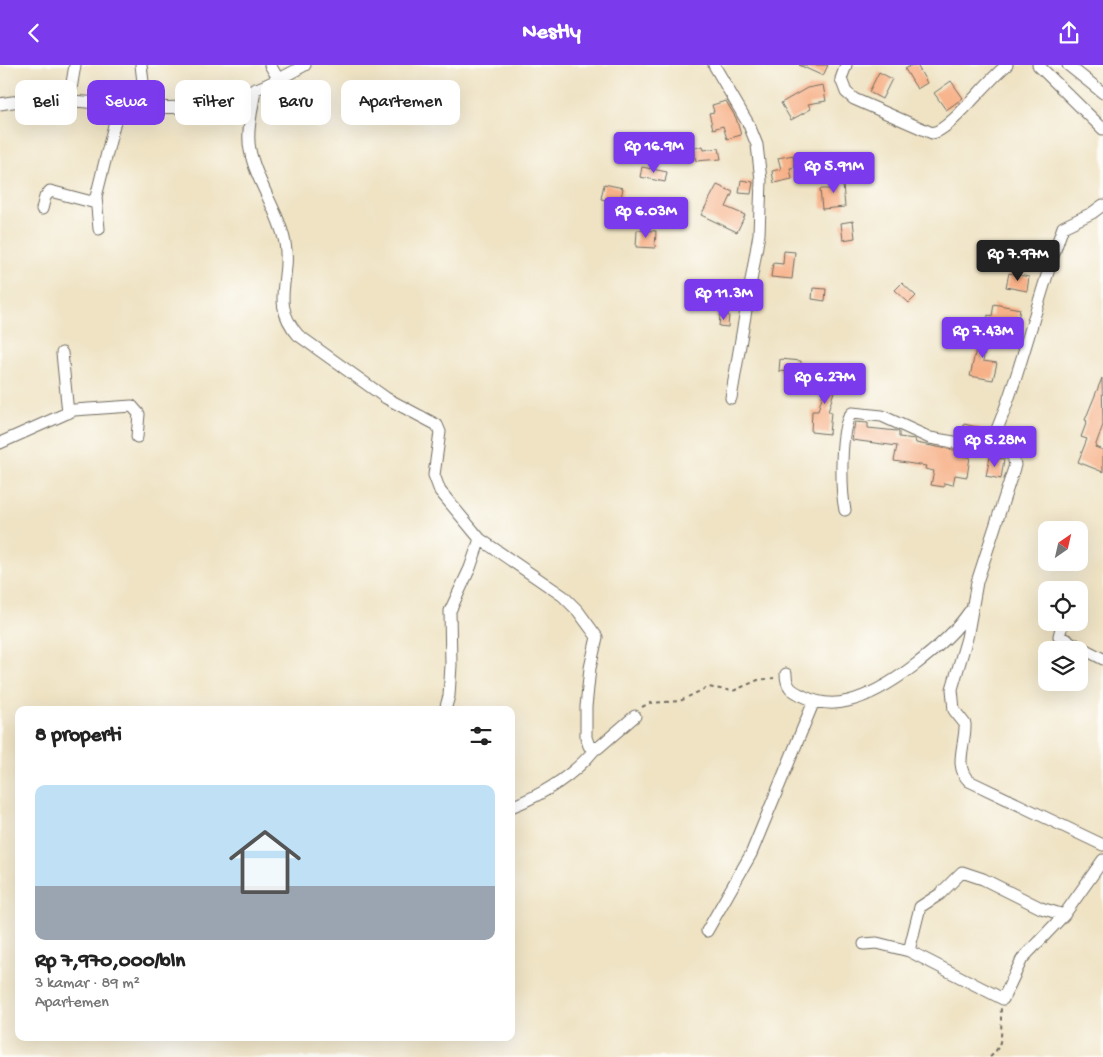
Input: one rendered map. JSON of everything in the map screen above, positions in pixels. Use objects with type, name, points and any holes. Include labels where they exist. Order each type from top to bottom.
[{"type":"street","points":[[72,80],[74,65]]},
{"type":"street","points":[[141,65],[143,80]]},
{"type":"street","points":[[270,65],[279,80],[305,65]]},
{"type":"street","points":[[714,65],[749,125],[757,145],[762,180],[759,234],[731,398]]},
{"type":"street","points":[[846,65],[841,79],[849,96],[869,107],[932,133],[948,125],[987,82],[1007,65]]},
{"type":"street","points":[[1038,65],[1103,129]]},
{"type":"street","points":[[1068,65],[1103,93]]},
{"type":"street","points":[[165,106],[202,105],[261,87]]},
{"type":"street","points":[[255,89],[250,149],[282,228],[286,246],[282,292],[285,317],[298,335],[386,397],[439,427],[435,482],[464,522],[480,539],[563,596],[578,611],[597,637],[598,644],[590,668],[585,717],[588,744],[596,749]]},
{"type":"street","points":[[0,104],[15,102]]},
{"type":"street","points":[[99,229],[96,197],[114,125]]},
{"type":"street","points":[[42,209],[45,197],[50,191],[92,202],[96,197]]},
{"type":"street","points":[[991,442],[1009,400],[1037,311],[1047,271],[1063,227],[1092,213],[1103,205]]},
{"type":"street","points":[[62,353],[68,413]]},
{"type":"street","points":[[0,443],[74,410],[132,406],[139,414],[137,437]]},
{"type":"street","points":[[845,509],[841,493],[842,466],[846,421],[852,413],[882,416],[930,438],[972,445],[991,442],[1012,456],[1016,465],[977,582],[970,611],[967,638],[951,698],[954,710],[965,724],[964,750],[960,764],[963,774],[973,784],[1103,845]]},
{"type":"street","points":[[446,706],[449,696],[451,665],[450,611],[480,539]]},
{"type":"street","points":[[786,674],[787,684],[790,689],[814,701],[846,702],[891,680],[947,639],[970,611]]},
{"type":"street","points":[[1060,631],[1059,636],[1103,659]]},
{"type":"street","points":[[707,931],[751,854],[814,701]]},
{"type":"street","points":[[515,805],[532,798],[578,769],[596,749],[608,741],[634,716]]},
{"type":"street","points":[[864,944],[877,943],[909,951],[1004,999],[1022,959],[1064,915],[1103,860]]},
{"type":"street","points":[[909,951],[920,907],[940,894],[962,872],[983,879],[1041,908],[1064,915]]},
{"type":"path","points":[[634,716],[637,709],[647,704],[680,701],[708,687],[733,691],[758,680],[786,674]]},
{"type":"path","points":[[990,1057],[998,1049],[1002,1041],[1000,1021],[1004,999]]},
{"type":"building","points":[[799,65],[828,65],[823,76]]},
{"type":"building","points":[[912,65],[917,65],[927,83],[917,89],[905,69]]},
{"type":"building","points":[[879,72],[892,79],[882,99],[869,92]]},
{"type":"building","points":[[951,81],[963,98],[946,110],[934,93]]},
{"type":"building","points":[[823,85],[826,101],[808,104],[811,109],[791,120],[781,103],[807,88]]},
{"type":"building","points":[[726,101],[736,118],[741,135],[727,139],[723,126],[713,129],[709,113],[714,112],[712,105]]},
{"type":"building","points":[[703,146],[704,150],[719,148],[721,159],[696,161],[694,148]]},
{"type":"building","points":[[793,155],[795,167],[790,168],[792,179],[774,183],[772,171],[781,169],[778,158]]},
{"type":"building","points":[[642,167],[667,172],[665,182],[640,177]]},
{"type":"building","points":[[833,174],[842,174],[845,207],[822,209],[820,189],[834,189]]},
{"type":"building","points":[[741,180],[753,182],[751,194],[739,193]]},
{"type":"building","points":[[604,184],[623,188],[620,203],[601,199]]},
{"type":"building","points":[[717,185],[733,192],[726,207],[745,215],[737,232],[701,215]]},
{"type":"building","points":[[853,221],[855,238],[843,240],[841,223]]},
{"type":"building","points":[[637,230],[656,231],[655,248],[636,247]]},
{"type":"building","points":[[784,251],[795,252],[792,279],[771,277],[773,263],[783,264]]},
{"type":"building","points":[[1009,273],[1029,277],[1027,291],[1006,287]]},
{"type":"building","points":[[902,283],[916,296],[909,303],[895,290]]},
{"type":"building","points":[[813,288],[826,289],[825,301],[812,299]]},
{"type":"building","points":[[994,304],[1020,309],[1016,331],[986,326],[988,315],[992,316]]},
{"type":"building","points":[[720,315],[729,315],[728,327],[719,326]]},
{"type":"building","points":[[981,327],[989,329],[983,361],[997,363],[993,380],[970,376]]},
{"type":"building","points":[[780,359],[801,361],[800,373],[779,371]]},
{"type":"building","points":[[830,368],[840,371],[828,412],[831,412],[829,434],[811,432],[812,411],[818,411]]},
{"type":"building","points":[[1102,378],[1103,425],[1095,447],[1103,450],[1103,472],[1078,462],[1087,439],[1081,437],[1087,421],[1085,420]]},
{"type":"building","points":[[855,422],[868,423],[868,428],[897,431],[899,432],[899,437],[915,439],[916,443],[964,452],[963,456],[970,457],[967,477],[955,475],[953,485],[944,483],[944,487],[931,485],[934,471],[925,469],[926,466],[894,461],[897,446],[852,440]]},
{"type":"building","points":[[964,424],[981,428],[980,436],[962,435]]},
{"type":"building","points":[[990,457],[1004,459],[1001,479],[986,476]]}]
